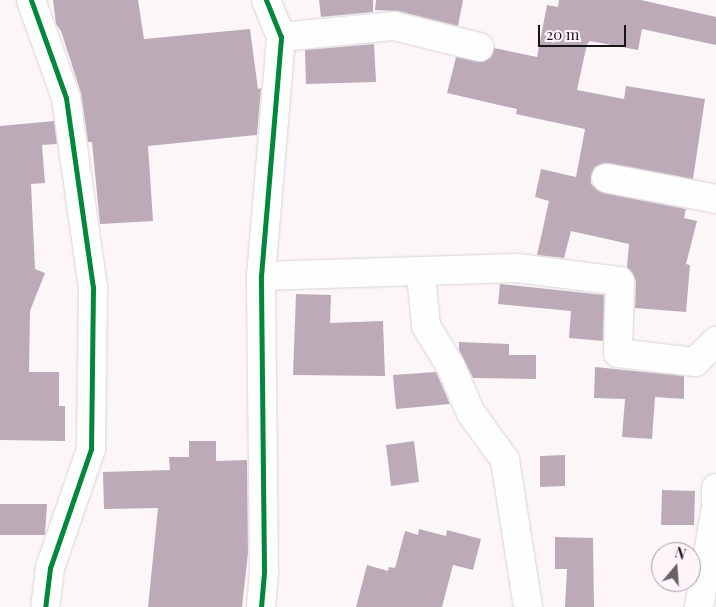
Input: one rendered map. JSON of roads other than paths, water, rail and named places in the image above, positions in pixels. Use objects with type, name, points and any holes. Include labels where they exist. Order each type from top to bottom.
[{"type":"street","points":[[32,0],[66,98],[93,287],[91,449],[50,568],[46,607]]},
{"type":"street","points":[[260,607],[264,570],[261,276],[281,38],[266,0]]},
{"type":"street","points":[[281,38],[394,26],[479,47]]},
{"type":"street","points":[[606,178],[716,199]]},
{"type":"street","points":[[261,276],[421,274],[517,268],[620,281],[618,353],[695,362],[716,341]]},
{"type":"street","points":[[421,274],[426,326],[451,367],[471,413],[506,460],[528,607]]},
{"type":"street","points":[[699,607],[716,512],[716,488]]}]
